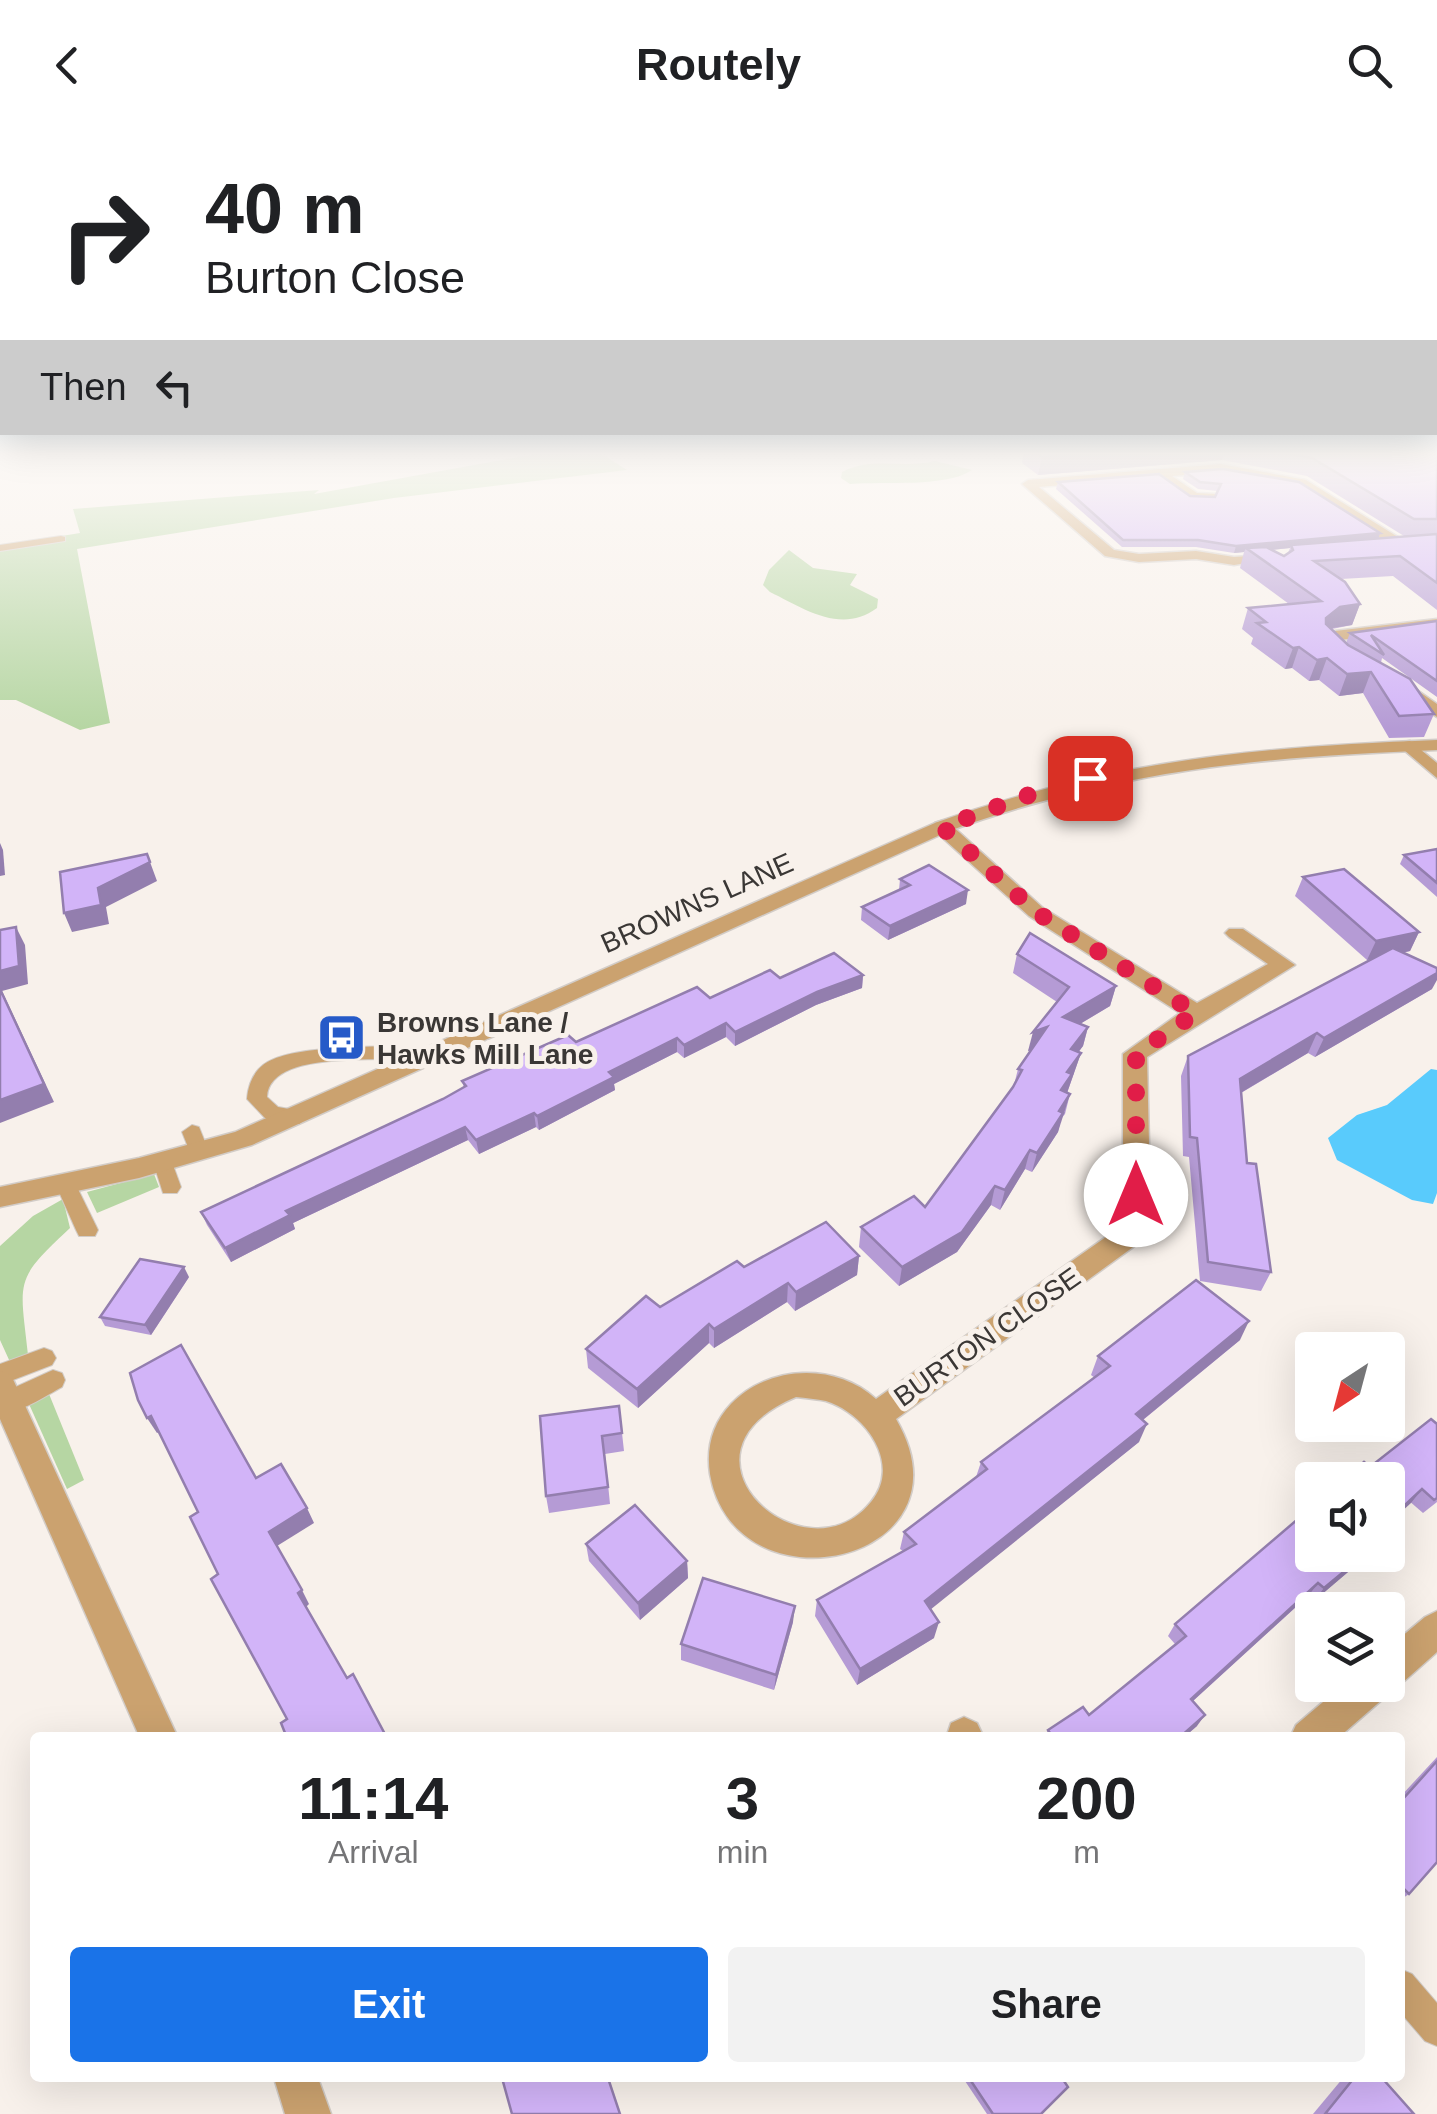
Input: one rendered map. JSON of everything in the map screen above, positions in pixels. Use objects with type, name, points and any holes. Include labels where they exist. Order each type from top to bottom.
[{"type":"street","points":[[1099,544],[1110,553],[1140,558],[1196,555],[1273,562]]},
{"type":"street","points":[[1399,544],[1403,546]]},
{"type":"street","points":[[1368,549],[1437,546]]},
{"type":"street","points":[[1354,664],[1332,648],[1330,638],[1437,623]]},
{"type":"street","points":[[1384,678],[1416,694],[1437,712]]},
{"type":"street","name":"BROWNS LANE","points":[[0,1197],[163,1162],[196,1142],[299,1117],[942,827],[1029,795],[1157,766],[1282,750],[1437,745]]},
{"type":"street","points":[[1410,746],[1437,773]]},
{"type":"street","points":[[942,827],[1036,912],[1196,1013]]},
{"type":"street","name":"BURTON CLOSE","points":[[878,1414],[1136,1230],[1136,1054],[1196,1013],[1284,965],[1236,934]]},
{"type":"street","name":"BURTON CLOSE","points":[[795,1384],[826,1386],[859,1399],[878,1414],[892,1436],[898,1478],[883,1514],[861,1532],[828,1543],[788,1540],[761,1528],[733,1498],[722,1461],[725,1436],[736,1416],[762,1394],[795,1384]]},
{"type":"street","points":[[3,1387],[156,1732]]},
{"type":"street","points":[[1405,1656],[1437,1629]]},
{"type":"street","points":[[1316,1732],[1351,1702]]},
{"type":"street","points":[[297,2082],[308,2114]]},
{"type":"lane","points":[[0,548],[30,544]]},
{"type":"lane","points":[[299,1117],[272,1113],[257,1099],[258,1085],[276,1065],[301,1057],[443,1052]]},
{"type":"lane","points":[[163,1162],[170,1188]]},
{"type":"lane","points":[[66,1184],[87,1230]]},
{"type":"lane","points":[[3,1387],[48,1369]]},
{"type":"lane","points":[[1405,1992],[1437,2028]]},
{"type":"green space","points":[[111,544],[77,549],[110,723],[80,730],[16,700],[0,700],[0,546]]},
{"type":"green space","points":[[789,550],[813,568],[857,574],[850,585],[878,599],[877,608],[863,616],[836,619],[770,592],[763,585],[769,570]]},
{"type":"green space","points":[[154,1174],[159,1187],[97,1213],[87,1192]]},
{"type":"green space","points":[[63,1199],[70,1228],[38,1260],[25,1283],[23,1311],[28,1355],[10,1362],[0,1340],[0,1246],[33,1216]]},
{"type":"green space","points":[[49,1394],[84,1480],[67,1489],[29,1404]]},
{"type":"water","points":[[1431,1069],[1437,1070],[1437,1193],[1433,1204],[1412,1200],[1337,1160],[1328,1138],[1357,1115],[1387,1105]]},
{"type":"building","points":[[1437,544],[1437,583],[1400,556],[1314,561],[1345,582],[1360,604],[1340,607],[1326,618],[1326,624],[1348,645],[1410,679],[1434,714],[1399,716],[1371,672],[1347,674],[1327,658],[1317,660],[1299,647],[1293,648],[1257,623],[1266,622],[1248,608],[1321,601],[1246,548],[1266,547],[1284,556],[1293,550],[1291,545]]},
{"type":"building","points":[[1437,621],[1437,681],[1371,635],[1384,655],[1350,633]]},
{"type":"building","points":[[1437,849],[1437,883],[1404,855]]},
{"type":"building","points":[[147,854],[150,862],[98,888],[101,905],[64,913],[60,872]]},
{"type":"building","points":[[929,865],[968,890],[890,926],[862,907],[910,885],[900,879]]},
{"type":"building","points":[[1344,869],[1419,932],[1376,941],[1303,877]]},
{"type":"building","points":[[16,927],[19,966],[0,971],[0,930]]},
{"type":"building","points":[[1030,933],[1116,986],[1063,1017],[1088,1027],[1071,1049],[1081,1053],[1067,1072],[1072,1074],[1061,1090],[1070,1094],[1059,1111],[1063,1113],[1037,1153],[1030,1150],[1005,1190],[995,1186],[962,1232],[902,1267],[861,1227],[914,1196],[925,1207],[1013,1087],[1022,1070],[1018,1069],[1047,1027],[1033,1032],[1069,987],[1017,954]]},
{"type":"building","points":[[1393,948],[1437,968],[1437,973],[1324,1038],[1317,1033],[1240,1079],[1247,1163],[1256,1164],[1271,1272],[1208,1262],[1197,1138],[1190,1137],[1188,1056]]},
{"type":"building","points":[[834,953],[863,975],[817,992],[735,1032],[726,1023],[684,1045],[677,1038],[609,1072],[614,1077],[537,1116],[534,1113],[476,1140],[465,1127],[286,1211],[290,1215],[225,1248],[201,1212],[443,1099],[466,1086],[462,1081],[568,1035],[576,1042],[697,987],[710,998],[770,970],[780,978]]},
{"type":"building","points":[[0,989],[44,1084],[0,1100]]},
{"type":"building","points":[[826,1222],[859,1256],[796,1292],[788,1283],[714,1329],[709,1324],[637,1389],[586,1349],[646,1296],[660,1307],[737,1261],[744,1267]]},
{"type":"building","points":[[140,1259],[184,1267],[145,1325],[100,1317]]},
{"type":"building","points":[[1196,1280],[1249,1321],[1136,1414],[1147,1424],[925,1601],[939,1622],[860,1669],[817,1600],[916,1544],[904,1532],[987,1469],[981,1462],[1110,1366],[1098,1356]]},
{"type":"building","points":[[181,1345],[256,1478],[281,1464],[307,1508],[269,1532],[302,1590],[298,1593],[347,1678],[353,1674],[384,1732],[285,1732],[281,1723],[287,1719],[211,1579],[218,1574],[190,1517],[198,1512],[151,1416],[147,1418],[138,1400],[130,1373]]},
{"type":"building","points":[[619,1406],[622,1433],[602,1436],[608,1487],[546,1496],[540,1416]]},
{"type":"building","points":[[1431,1419],[1437,1424],[1434,1500],[1422,1489],[1405,1505],[1405,1462],[1376,1462]]},
{"type":"building","points":[[635,1505],[687,1561],[638,1603],[586,1544]]},
{"type":"building","points":[[1295,1522],[1295,1572],[1343,1572],[1324,1588],[1318,1583],[1308,1592],[1295,1592],[1295,1604],[1191,1699],[1205,1715],[1186,1732],[1049,1732],[1083,1707],[1089,1715],[1186,1636],[1175,1624]]},
{"type":"building","points":[[703,1578],[795,1606],[776,1675],[681,1644]]},
{"type":"building","points":[[1437,1761],[1437,1862],[1409,1894],[1405,1890],[1405,1797]]},
{"type":"building","points":[[503,2082],[609,2082],[620,2114],[512,2114]]},
{"type":"building","points":[[972,2082],[1065,2082],[1068,2087],[1041,2114],[993,2114]]},
{"type":"building","points":[[1351,2082],[1386,2082],[1414,2114],[1325,2114]]},
{"type":"place","name":"Browns Lane / Hawks Mill Lane","points":[[342,1038]]},
{"type":"route","points":[[1090,778],[1029,795],[942,827],[1036,912],[1196,1013],[1136,1054],[1136,1195]]}]
